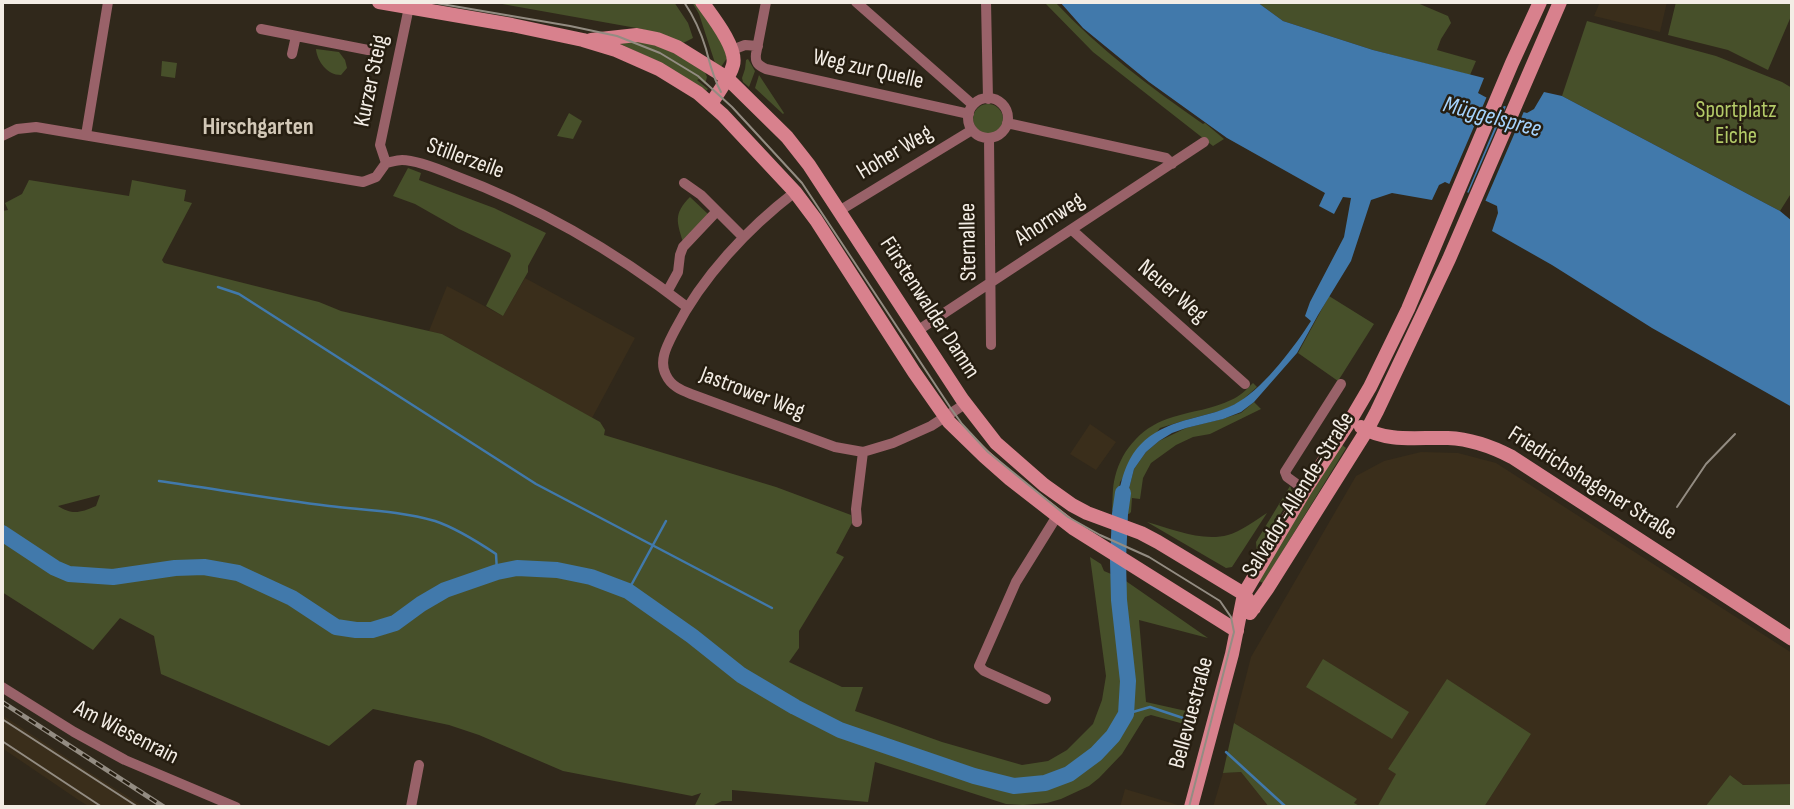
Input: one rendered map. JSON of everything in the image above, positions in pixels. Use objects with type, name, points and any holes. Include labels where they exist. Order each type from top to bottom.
[{"type":"main road","name":"Fürstenwalder Damm","points":[[379,2],[512,24],[583,40],[616,50],[659,69],[698,93],[795,192],[816,219],[945,418],[984,456],[1073,528],[1237,631]]},
{"type":"main road","points":[[702,2],[732,50],[734,64],[711,104]]},
{"type":"main road","name":"Salvador-Allende-Straße","points":[[1237,631],[1244,594],[1370,387],[1408,310],[1540,2]]},
{"type":"main road","name":"Salvador-Allende-Straße","points":[[1237,631],[1367,430],[1426,311],[1560,2]]},
{"type":"main road","name":"Fürstenwalder Damm","points":[[583,40],[627,35],[650,37],[677,47],[727,78],[787,137],[809,165],[965,404],[996,443],[1044,485],[1072,505],[1158,542],[1244,594],[1254,608]]},
{"type":"main road","name":"Friedrichshagener Straße","points":[[1350,421],[1367,430],[1396,439],[1464,440],[1484,444],[1504,453],[1792,639]]},
{"type":"main road","name":"Bellevuestraße","points":[[1191,807],[1237,631]]},
{"type":"street","points":[[86,135],[108,2]]},
{"type":"street","points":[[732,50],[745,45],[758,46],[766,2]]},
{"type":"street","points":[[856,2],[971,110]]},
{"type":"street","points":[[986,2],[988,99]]},
{"type":"street","name":"Kurzer Steig","points":[[386,163],[380,145],[409,7]]},
{"type":"street","points":[[261,29],[365,49],[359,62]]},
{"type":"street","points":[[292,54],[296,36]]},
{"type":"street","name":"Weg zur Quelle","points":[[758,46],[755,59],[765,69],[971,110]]},
{"type":"street","points":[[982,99],[988,99],[1003,106],[1007,122],[999,135],[989,138],[972,130],[969,123],[971,110],[982,99]]},
{"type":"street","points":[[1007,122],[1166,158],[1172,164]]},
{"type":"street","points":[[2,136],[17,129],[34,127],[363,182],[376,177],[386,163]]},
{"type":"street","name":"Hoher Weg","points":[[839,212],[972,130]]},
{"type":"street","name":"Sternallee","points":[[989,138],[991,345]]},
{"type":"street","name":"Ahornweg","points":[[917,331],[1205,142]]},
{"type":"street","name":"Stillerzeile","points":[[386,163],[402,160],[427,166],[506,197],[578,234],[635,269],[687,307]]},
{"type":"street","points":[[684,183],[701,195],[743,237]]},
{"type":"street","name":"Jastrower Weg","points":[[795,192],[743,237],[687,307],[663,356],[665,375],[672,385],[691,394],[835,447],[863,452]]},
{"type":"street","points":[[667,292],[678,272],[683,247],[717,211]]},
{"type":"street","name":"Neuer Weg","points":[[1072,230],[1245,384]]},
{"type":"street","name":"Salvador-Allende-Straße","points":[[1306,490],[1287,477],[1285,472],[1341,384]]},
{"type":"street","points":[[857,522],[856,509],[863,452],[935,424],[965,404]]},
{"type":"street","points":[[1046,699],[984,671],[979,666],[1016,582],[1057,516]]},
{"type":"street","name":"Am Wiesenrain","points":[[2,687],[125,760],[236,807]]},
{"type":"street","points":[[411,807],[419,765]]},
{"type":"shaded area","points":[[1600,2],[1667,2],[1660,32],[1594,16]]},
{"type":"shaded area","points":[[525,278],[635,338],[592,418],[442,334],[429,331],[447,286],[503,316]]},
{"type":"shaded area","points":[[1090,424],[1116,442],[1096,470],[1070,454]]},
{"type":"shaded area","points":[[1421,452],[1458,453],[1496,463],[1792,653],[1792,784],[1743,785],[1730,775],[1705,807],[1484,807],[1531,734],[1388,769],[1397,774],[1377,807],[1362,807],[1354,803],[1356,799],[1234,723],[1251,657],[1356,476],[1384,461]]},
{"type":"shaded area","points":[[2,715],[144,807],[90,807],[80,801],[2,748]]},
{"type":"shaded area","points":[[1241,772],[1269,807],[1213,807],[1223,773]]},
{"type":"shaded area","points":[[1125,789],[1178,805],[1120,807]]},
{"type":"green space","points":[[491,2],[674,2],[688,23],[693,38],[683,43],[642,29]]},
{"type":"green space","points":[[692,2],[697,2],[722,43],[727,58],[721,67],[716,66],[699,14]]},
{"type":"green space","points":[[1044,2],[1055,2],[1089,36],[1126,67],[1224,139],[1213,146],[1093,52]]},
{"type":"green space","points":[[1257,2],[1415,2],[1448,16],[1451,23],[1437,50],[1476,61],[1470,75],[1373,50],[1283,21]]},
{"type":"green space","points":[[1676,2],[1792,2],[1792,14],[1768,70],[1728,50],[1668,35]]},
{"type":"green space","name":"Sportplatz Eiche","points":[[1587,21],[1716,56],[1792,88],[1792,192],[1780,211],[1562,96]]},
{"type":"green space","points":[[642,38],[703,67],[707,77],[705,84],[697,80],[708,89],[706,91],[661,63],[614,41]]},
{"type":"green space","points":[[316,49],[339,52],[347,68],[341,75],[331,73],[318,58]]},
{"type":"green space","points":[[748,59],[755,71],[749,87],[742,78]]},
{"type":"green space","points":[[162,61],[177,63],[175,78],[161,76]]},
{"type":"green space","points":[[759,75],[784,113],[783,114],[755,88]]},
{"type":"green space","points":[[988,104],[999,108],[1003,119],[999,130],[988,134],[977,130],[973,119],[977,108]]},
{"type":"green space","points":[[569,113],[582,121],[573,139],[557,136]]},
{"type":"green space","points":[[408,168],[421,173],[419,180],[494,208],[546,233],[503,316],[486,306],[511,256],[510,253],[415,204],[393,196]]},
{"type":"green space","points":[[29,180],[129,196],[132,180],[186,190],[184,201],[192,203],[162,260],[164,263],[319,302],[341,311],[442,334],[600,422],[605,430],[604,435],[776,487],[851,515],[852,523],[836,553],[844,557],[799,631],[799,648],[789,662],[842,687],[863,687],[855,711],[942,742],[1022,765],[1048,761],[1067,750],[1093,724],[1102,700],[1106,676],[1090,557],[1101,564],[1104,571],[1123,579],[1208,638],[1139,620],[1146,702],[1195,713],[1190,733],[1184,724],[1151,715],[1145,717],[1122,754],[1099,778],[1089,786],[1047,803],[1006,804],[875,762],[868,802],[732,790],[732,801],[722,801],[710,807],[695,805],[701,793],[692,796],[563,771],[449,725],[373,709],[329,746],[161,674],[154,636],[120,618],[93,650],[2,592],[2,211],[8,210],[5,203],[22,194]],"holes":[[[100,495],[96,506],[76,512],[58,506]]]},
{"type":"green space","points":[[690,197],[708,214],[683,242],[678,218],[681,208]]},
{"type":"green space","points":[[1329,296],[1374,324],[1338,381],[1298,353]]},
{"type":"green space","points":[[1253,383],[1257,387],[1240,402],[1223,410],[1160,428],[1120,482],[1116,511],[1112,510],[1113,485],[1118,466],[1136,439],[1162,421],[1231,400]]},
{"type":"green space","points":[[1254,402],[1261,409],[1210,434],[1193,437],[1176,445],[1151,463],[1143,478],[1140,499],[1132,498],[1131,512],[1123,513],[1134,469],[1146,452],[1159,441],[1186,428],[1241,413]]},
{"type":"green space","points":[[1341,444],[1346,448],[1263,583],[1257,580]]},
{"type":"green space","points":[[1290,486],[1293,493],[1257,553],[1256,542]]},
{"type":"green space","points":[[1267,513],[1232,567],[1226,568],[1147,522],[1187,534],[1218,537],[1238,531]]},
{"type":"green space","points":[[1323,659],[1409,712],[1392,739],[1306,687]]},
{"type":"green space","points":[[1447,679],[1531,734],[1484,807],[1377,807],[1396,774],[1388,769]]},
{"type":"green space","points":[[1234,723],[1357,799],[1354,803],[1362,807],[1269,807],[1241,772],[1223,773]]},
{"type":"green space","points":[[1730,775],[1743,785],[1792,784],[1792,802],[1788,807],[1705,807]]},
{"type":"water","name":"Müggelspree","points":[[1060,2],[1257,2],[1283,21],[1373,50],[1484,78],[1478,93],[1514,109],[1527,113],[1534,109],[1544,92],[1562,96],[1780,211],[1792,221],[1792,407],[1652,328],[1492,231],[1498,213],[1497,206],[1445,182],[1439,185],[1432,200],[1392,193],[1371,200],[1351,261],[1297,353],[1254,402],[1241,412],[1172,433],[1146,452],[1134,469],[1123,513],[1116,511],[1128,463],[1145,441],[1172,425],[1222,410],[1240,401],[1269,376],[1297,342],[1311,321],[1305,316],[1310,302],[1344,237],[1351,198],[1343,197],[1334,214],[1319,206],[1325,193],[1227,138],[1149,82],[1083,28]]},
{"type":"pier","points":[[1488,94],[1505,103],[1466,195],[1448,187]]},
{"type":"pier","points":[[1507,104],[1525,109],[1484,204],[1467,196]]},
{"type":"waterway","points":[[218,287],[239,294],[536,484],[772,608]]},
{"type":"waterway","points":[[159,481],[396,513],[435,521],[459,531],[496,554],[497,572]]},
{"type":"waterway","points":[[2,533],[55,568],[69,574],[113,577],[175,568],[204,567],[238,573],[292,598],[336,627],[356,630],[372,630],[395,623],[445,590],[497,572],[517,568],[557,570],[591,577],[628,591],[741,675],[840,730],[974,776],[1014,786],[1045,783],[1069,774],[1096,754],[1113,736],[1126,714],[1128,681],[1119,600],[1118,560],[1123,493]]},
{"type":"waterway","points":[[628,591],[666,521]]},
{"type":"waterway","points":[[1126,714],[1150,707],[1193,724]]},
{"type":"waterway","points":[[1226,752],[1286,807]]},
{"type":"tram line","points":[[430,2],[617,36],[660,53],[698,76],[732,107],[802,183],[950,407],[988,452],[1068,517],[1149,557],[1220,601],[1231,617],[1234,632],[1189,807]]},
{"type":"tram line","points":[[684,2],[704,43],[721,92]]},
{"type":"tram line","points":[[1677,507],[1706,464],[1735,434]]},
{"type":"tram line","points":[[2,719],[138,807]]},
{"type":"tram line","points":[[2,741],[102,807]]},
{"type":"railway","points":[[2,702],[164,807]]},
{"type":"district","name":"Hirschgarten","points":[[258,128]]}]
